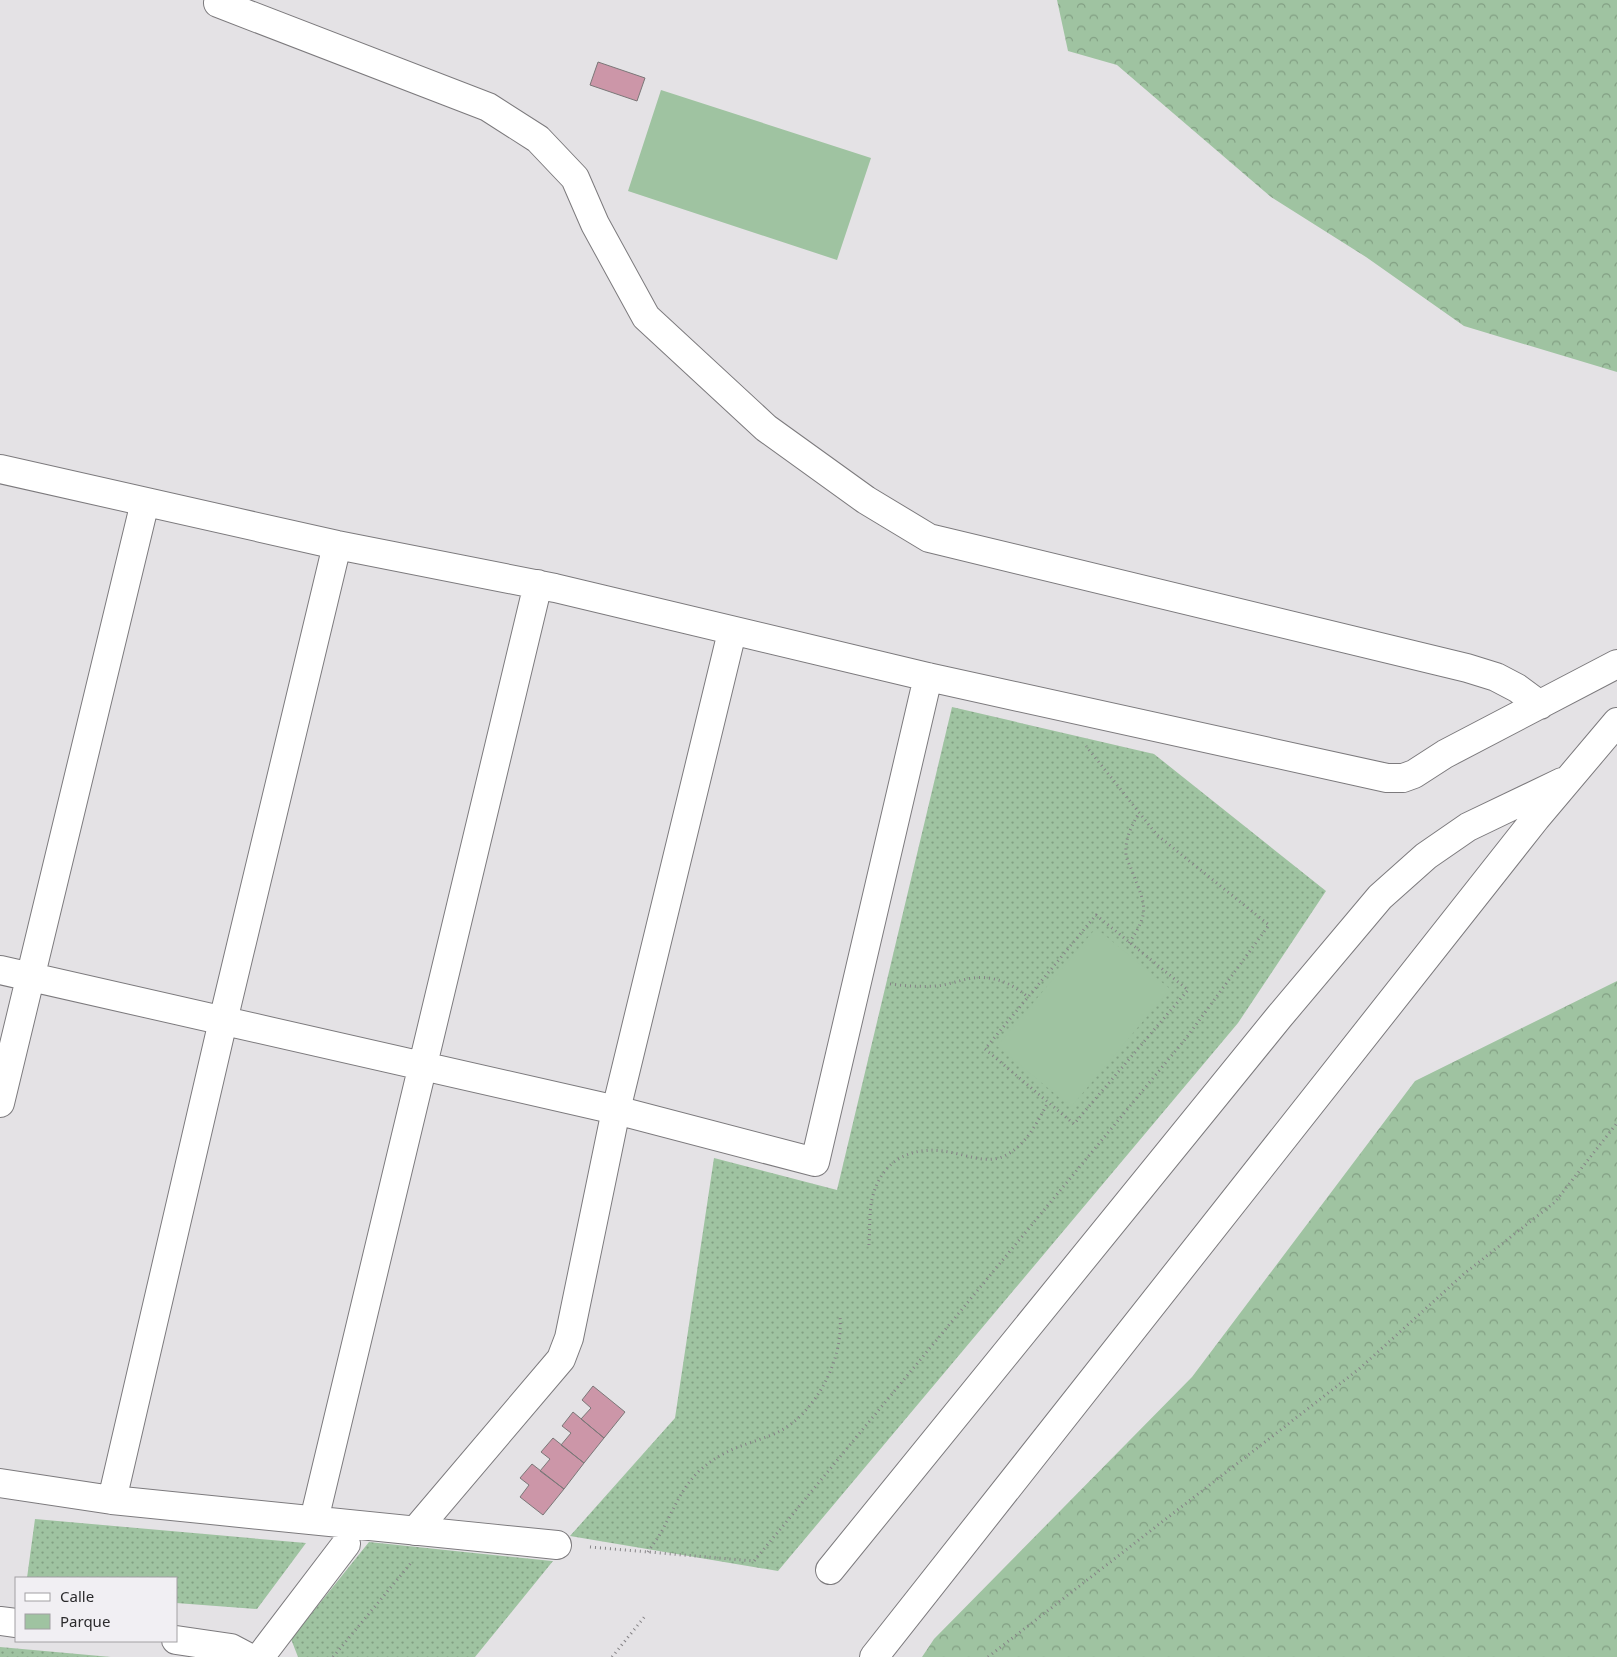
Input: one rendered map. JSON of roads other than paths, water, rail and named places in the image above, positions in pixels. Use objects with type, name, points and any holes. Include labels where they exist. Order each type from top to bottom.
[{"type":"street","points":[[218,3],[488,107],[538,139],[575,178],[595,224],[646,317],[766,428],[866,500],[929,538],[1467,668],[1496,677],[1517,688],[1540,705]]},
{"type":"street","points":[[0,469],[338,545],[538,584],[732,632],[928,677],[1387,778],[1403,778],[1414,774],[1445,754],[1617,664]]},
{"type":"street","points":[[0,1103],[145,502]]},
{"type":"street","points":[[112,1500],[223,1021],[338,545]]},
{"type":"street","points":[[314,1520],[538,584]]},
{"type":"street","points":[[426,1532],[562,1359],[569,1338],[616,1110],[732,632]]},
{"type":"street","points":[[0,970],[616,1110],[815,1162],[928,677]]},
{"type":"street","points":[[874,1657],[1512,848],[1617,722]]},
{"type":"street","points":[[830,1570],[1272,1024],[1380,897],[1426,856],[1468,827],[1570,778]]},
{"type":"street","points":[[0,1483],[112,1500],[557,1545]]},
{"type":"street","points":[[260,1657],[346,1544]]},
{"type":"street","points":[[0,1621],[15,1623]]},
{"type":"street","points":[[178,1640],[231,1648],[248,1657]]}]
